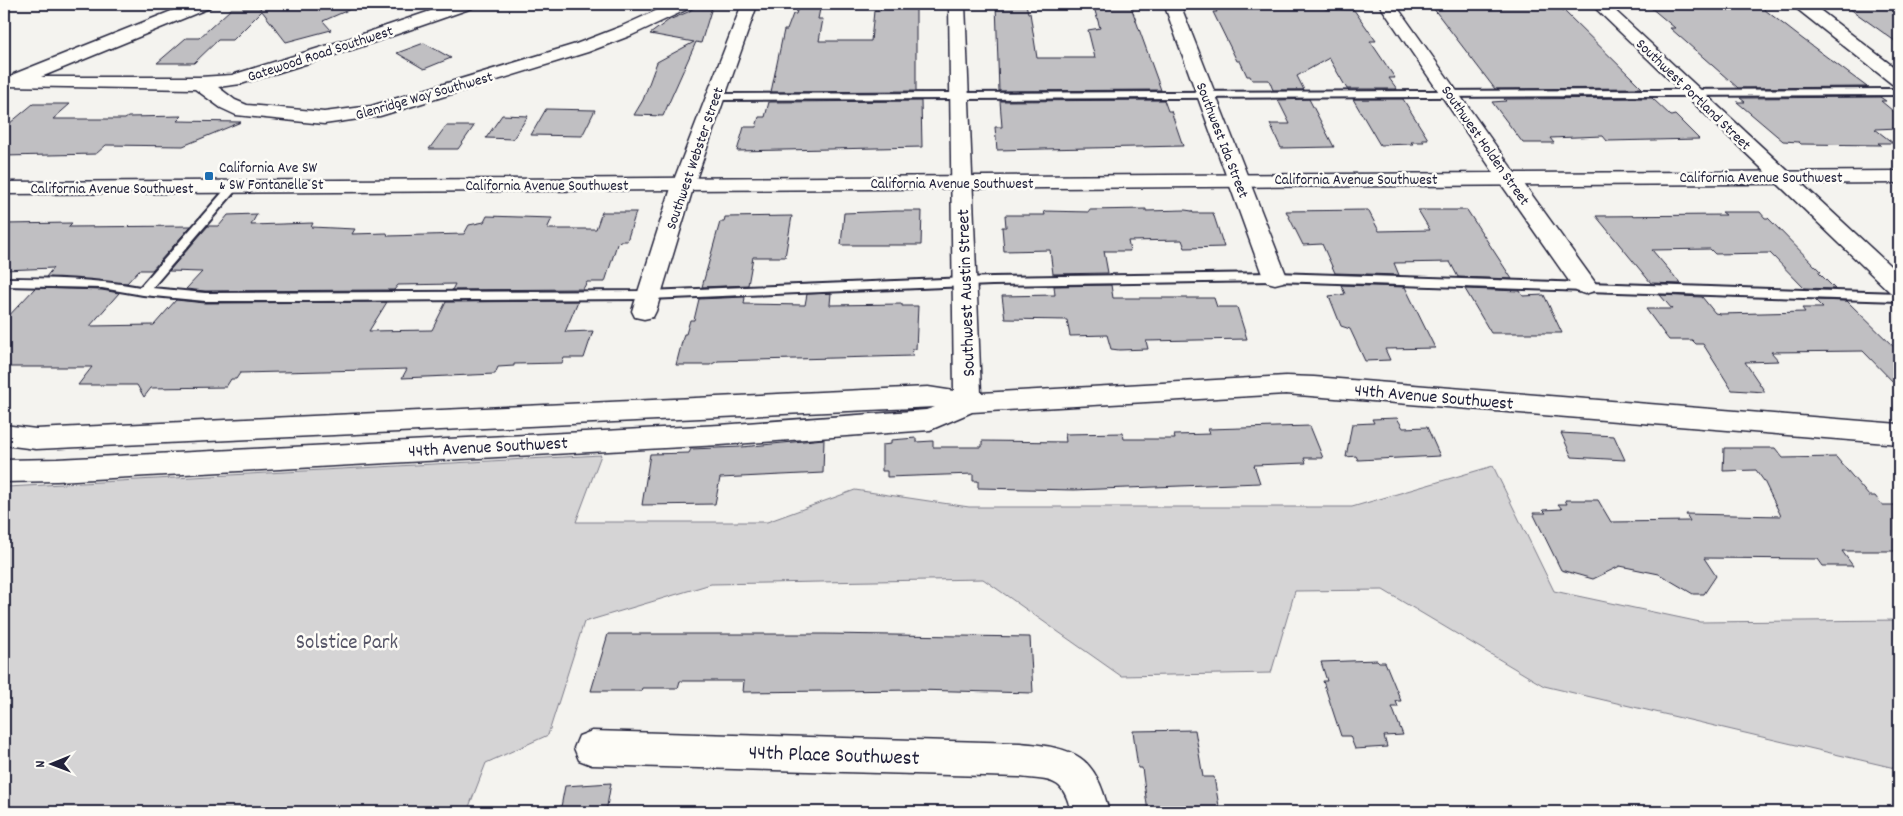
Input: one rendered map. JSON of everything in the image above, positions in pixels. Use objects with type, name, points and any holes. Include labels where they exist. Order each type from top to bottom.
[{"type":"street","points":[[7,84],[203,4]]},
{"type":"street","name":"Gatewood Road Southwest","points":[[200,83],[234,80],[259,74],[466,4]]},
{"type":"street","name":"Glenridge Way Southwest","points":[[200,83],[228,104],[244,111],[324,118],[373,112],[582,48],[626,31],[684,4]]},
{"type":"street","name":"Southwest Austin Street","points":[[957,4],[968,403]]},
{"type":"street","name":"Southwest Ida Street","points":[[1172,4],[1275,277]]},
{"type":"street","name":"Southwest Holden Street","points":[[1387,4],[1585,286]]},
{"type":"street","name":"Southwest Portland Street","points":[[1600,4],[1899,287]]},
{"type":"street","points":[[1802,4],[1899,80]]},
{"type":"street","name":"Southwest Webster Street","points":[[646,303],[683,185],[748,8]]},
{"type":"street","points":[[7,84],[200,83]]},
{"type":"street","name":"California Avenue Southwest","points":[[4,188],[1899,177]]},
{"type":"street","name":"44th Avenue Southwest","points":[[4,435],[58,438],[928,396],[968,403],[1286,385],[1899,434]]},
{"type":"street","name":"44th Avenue Southwest","points":[[4,470],[57,470],[720,435],[930,420],[968,403]]},
{"type":"street","name":"44th Place Southwest","points":[[592,748],[1020,760],[1057,763],[1073,772],[1087,792],[1090,812]]},
{"type":"lane","points":[[714,97],[1899,92]]},
{"type":"lane","points":[[143,292],[233,187]]},
{"type":"lane","points":[[4,282],[93,284],[143,292],[205,297],[646,303],[966,283],[1275,277],[1899,297]]},
{"type":"green space","name":"Solstice Park","points":[[601,455],[576,522],[767,522],[855,490],[969,507],[1352,507],[1493,466],[1554,591],[1700,622],[1899,620],[1899,769],[1544,686],[1383,590],[1295,591],[1271,673],[1121,676],[983,579],[711,584],[584,622],[548,735],[486,763],[467,812],[4,812],[4,489],[7,487]]},
{"type":"building","points":[[257,4],[362,4],[323,21],[331,30],[286,42],[262,11],[233,40],[218,40],[194,63],[157,63],[186,38],[199,38],[231,9],[261,9]]},
{"type":"building","points":[[700,4],[713,4],[701,43],[696,42],[663,116],[634,115],[643,100],[657,62],[694,42],[650,34],[669,20],[688,12]]},
{"type":"building","points":[[799,4],[821,4],[818,19],[823,19],[819,41],[871,41],[874,11],[880,11],[881,4],[916,4],[916,91],[771,92],[784,30],[787,30]]},
{"type":"building","points":[[996,4],[1026,4],[1028,13],[1030,13],[1037,58],[1095,58],[1088,30],[1100,28],[1093,4],[1130,4],[1161,90],[999,91]]},
{"type":"building","points":[[1213,4],[1322,4],[1325,9],[1354,10],[1376,41],[1370,41],[1395,78],[1389,78],[1397,89],[1347,89],[1329,58],[1297,76],[1304,90],[1273,90],[1269,80],[1252,80],[1250,76],[1247,76],[1240,61],[1237,61],[1213,12],[1217,12]]},
{"type":"building","points":[[1430,4],[1468,4],[1471,7],[1559,6],[1642,88],[1495,89]]},
{"type":"building","points":[[1760,6],[1867,87],[1738,88],[1670,28],[1675,28],[1650,7]]},
{"type":"building","points":[[1846,6],[1899,6],[1899,44],[1874,26]]},
{"type":"building","points":[[424,43],[451,58],[424,69],[397,53]]},
{"type":"building","points":[[1880,97],[1886,101],[1881,101],[1899,116],[1899,128],[1875,129],[1893,143],[1878,143],[1881,145],[1801,144],[1799,142],[1783,141],[1737,102],[1745,102],[1740,98]]},
{"type":"building","points":[[1652,98],[1671,116],[1675,115],[1699,139],[1607,141],[1603,136],[1550,138],[1554,143],[1523,143],[1492,102],[1506,101],[1504,99]]},
{"type":"building","points":[[1309,99],[1334,147],[1281,148],[1270,124],[1290,124],[1278,100]]},
{"type":"building","points":[[1353,99],[1403,99],[1428,139],[1422,139],[1424,142],[1411,142],[1413,144],[1380,145]]},
{"type":"building","points":[[1164,100],[1168,111],[1171,111],[1183,146],[997,150],[995,127],[1002,127],[1000,101]]},
{"type":"building","points":[[921,101],[922,147],[737,151],[744,127],[756,127],[759,117],[765,117],[769,102]]},
{"type":"building","points":[[33,104],[70,104],[53,119],[125,119],[128,117],[182,116],[177,121],[241,122],[183,146],[106,145],[96,154],[4,156],[4,128]]},
{"type":"building","points":[[546,109],[595,110],[582,136],[531,135]]},
{"type":"building","points":[[502,115],[528,116],[513,139],[486,138]]},
{"type":"building","points":[[446,126],[474,126],[458,149],[429,149]]},
{"type":"building","points":[[1146,209],[1146,211],[1185,210],[1192,211],[1193,213],[1213,213],[1224,247],[1185,248],[1182,240],[1128,241],[1130,251],[1104,251],[1108,273],[1053,274],[1050,250],[1004,251],[1002,227],[1006,227],[1005,215],[1045,215],[1044,211],[1089,212],[1089,210]]},
{"type":"building","points":[[1368,210],[1379,231],[1430,230],[1418,210],[1467,210],[1512,279],[1458,277],[1450,262],[1394,263],[1399,275],[1335,273],[1322,244],[1303,245],[1286,211]]},
{"type":"building","points":[[922,211],[921,245],[841,245],[844,213]]},
{"type":"building","points":[[602,212],[636,212],[627,241],[620,241],[617,244],[605,282],[587,282],[583,289],[452,290],[455,284],[398,285],[394,290],[205,291],[186,289],[202,272],[169,271],[208,226],[219,226],[228,215],[257,214],[251,225],[313,223],[311,227],[355,229],[352,234],[387,233],[388,236],[464,234],[469,225],[484,222],[487,216],[552,218],[547,229],[596,229]]},
{"type":"building","points":[[1722,212],[1760,212],[1821,272],[1818,272],[1835,289],[1804,288],[1770,253],[1715,254],[1710,249],[1652,250],[1681,284],[1651,283],[1596,216],[1726,215]]},
{"type":"building","points":[[792,216],[785,257],[753,257],[748,285],[702,287],[720,222],[724,222],[725,217]]},
{"type":"building","points":[[72,223],[68,227],[191,226],[152,270],[139,270],[127,283],[46,277],[53,268],[4,270],[4,224]]},
{"type":"building","points":[[1111,285],[1113,298],[1214,298],[1217,307],[1237,307],[1247,339],[1146,341],[1148,349],[1119,350],[1111,349],[1107,335],[1070,336],[1067,320],[1005,319],[1002,296],[1055,295],[1054,286]]},
{"type":"building","points":[[1341,285],[1405,287],[1435,348],[1385,349],[1390,360],[1365,361],[1350,329],[1341,326],[1329,296],[1345,294]]},
{"type":"building","points":[[35,288],[102,290],[119,293],[90,326],[154,325],[176,300],[205,303],[387,302],[369,331],[432,330],[446,302],[578,301],[565,332],[593,331],[584,358],[564,358],[562,363],[514,364],[514,366],[498,367],[495,374],[402,378],[407,369],[240,373],[236,379],[231,379],[226,387],[151,388],[144,397],[137,385],[78,385],[92,367],[4,367],[4,321]]},
{"type":"building","points":[[1465,289],[1520,291],[1523,296],[1544,295],[1562,333],[1491,333]]},
{"type":"building","points":[[831,293],[830,305],[902,304],[902,306],[918,306],[916,349],[913,349],[912,356],[718,361],[710,365],[676,365],[684,334],[686,334],[690,320],[694,320],[699,299],[745,297],[744,304],[805,305],[807,294]]},
{"type":"building","points":[[1660,295],[1702,297],[1715,313],[1720,314],[1805,312],[1802,308],[1823,308],[1815,300],[1847,301],[1899,352],[1899,388],[1863,351],[1771,352],[1779,361],[1745,362],[1765,392],[1732,390],[1703,344],[1696,344],[1692,340],[1669,340],[1665,335],[1646,309],[1672,309]]},
{"type":"building","points":[[1397,418],[1403,428],[1427,427],[1440,456],[1358,460],[1356,456],[1346,457],[1352,424],[1374,423],[1372,419]]},
{"type":"building","points":[[1310,426],[1323,458],[1304,458],[1306,463],[1254,465],[1260,483],[1074,490],[978,488],[978,481],[973,481],[973,474],[887,477],[887,471],[882,471],[882,445],[891,444],[891,440],[916,438],[916,442],[933,441],[933,447],[982,447],[982,441],[1066,442],[1065,434],[1123,433],[1124,439],[1175,439],[1174,435],[1210,434],[1208,429]]},
{"type":"building","points":[[1561,433],[1614,436],[1625,460],[1572,457]]},
{"type":"building","points":[[824,439],[823,473],[720,478],[715,504],[642,505],[650,454],[689,453],[691,449],[742,447]]},
{"type":"building","points":[[1724,448],[1775,448],[1783,458],[1836,457],[1869,496],[1875,496],[1882,505],[1899,505],[1899,551],[1842,551],[1853,566],[1823,566],[1818,559],[1704,558],[1716,576],[1704,594],[1693,594],[1659,574],[1620,566],[1593,579],[1561,570],[1533,513],[1546,513],[1543,510],[1562,509],[1558,504],[1567,504],[1565,500],[1598,500],[1611,522],[1690,521],[1686,514],[1781,516],[1764,481],[1756,470],[1723,471]]},
{"type":"building","points":[[608,634],[825,634],[1030,637],[1033,693],[915,690],[743,692],[744,681],[680,681],[678,688],[642,688],[641,691],[591,691]]},
{"type":"building","points":[[1377,660],[1385,662],[1401,701],[1396,701],[1398,707],[1392,707],[1403,735],[1384,736],[1387,747],[1355,749],[1350,736],[1341,736],[1323,681],[1327,681],[1321,662]]},
{"type":"building","points":[[1195,730],[1203,777],[1214,777],[1220,812],[1148,812],[1142,768],[1138,768],[1133,731]]},
{"type":"building","points":[[611,783],[606,812],[560,812],[565,786]]},
{"type":"place","name":"California Ave SW & SW Fontanelle St","points":[[209,176]]}]
